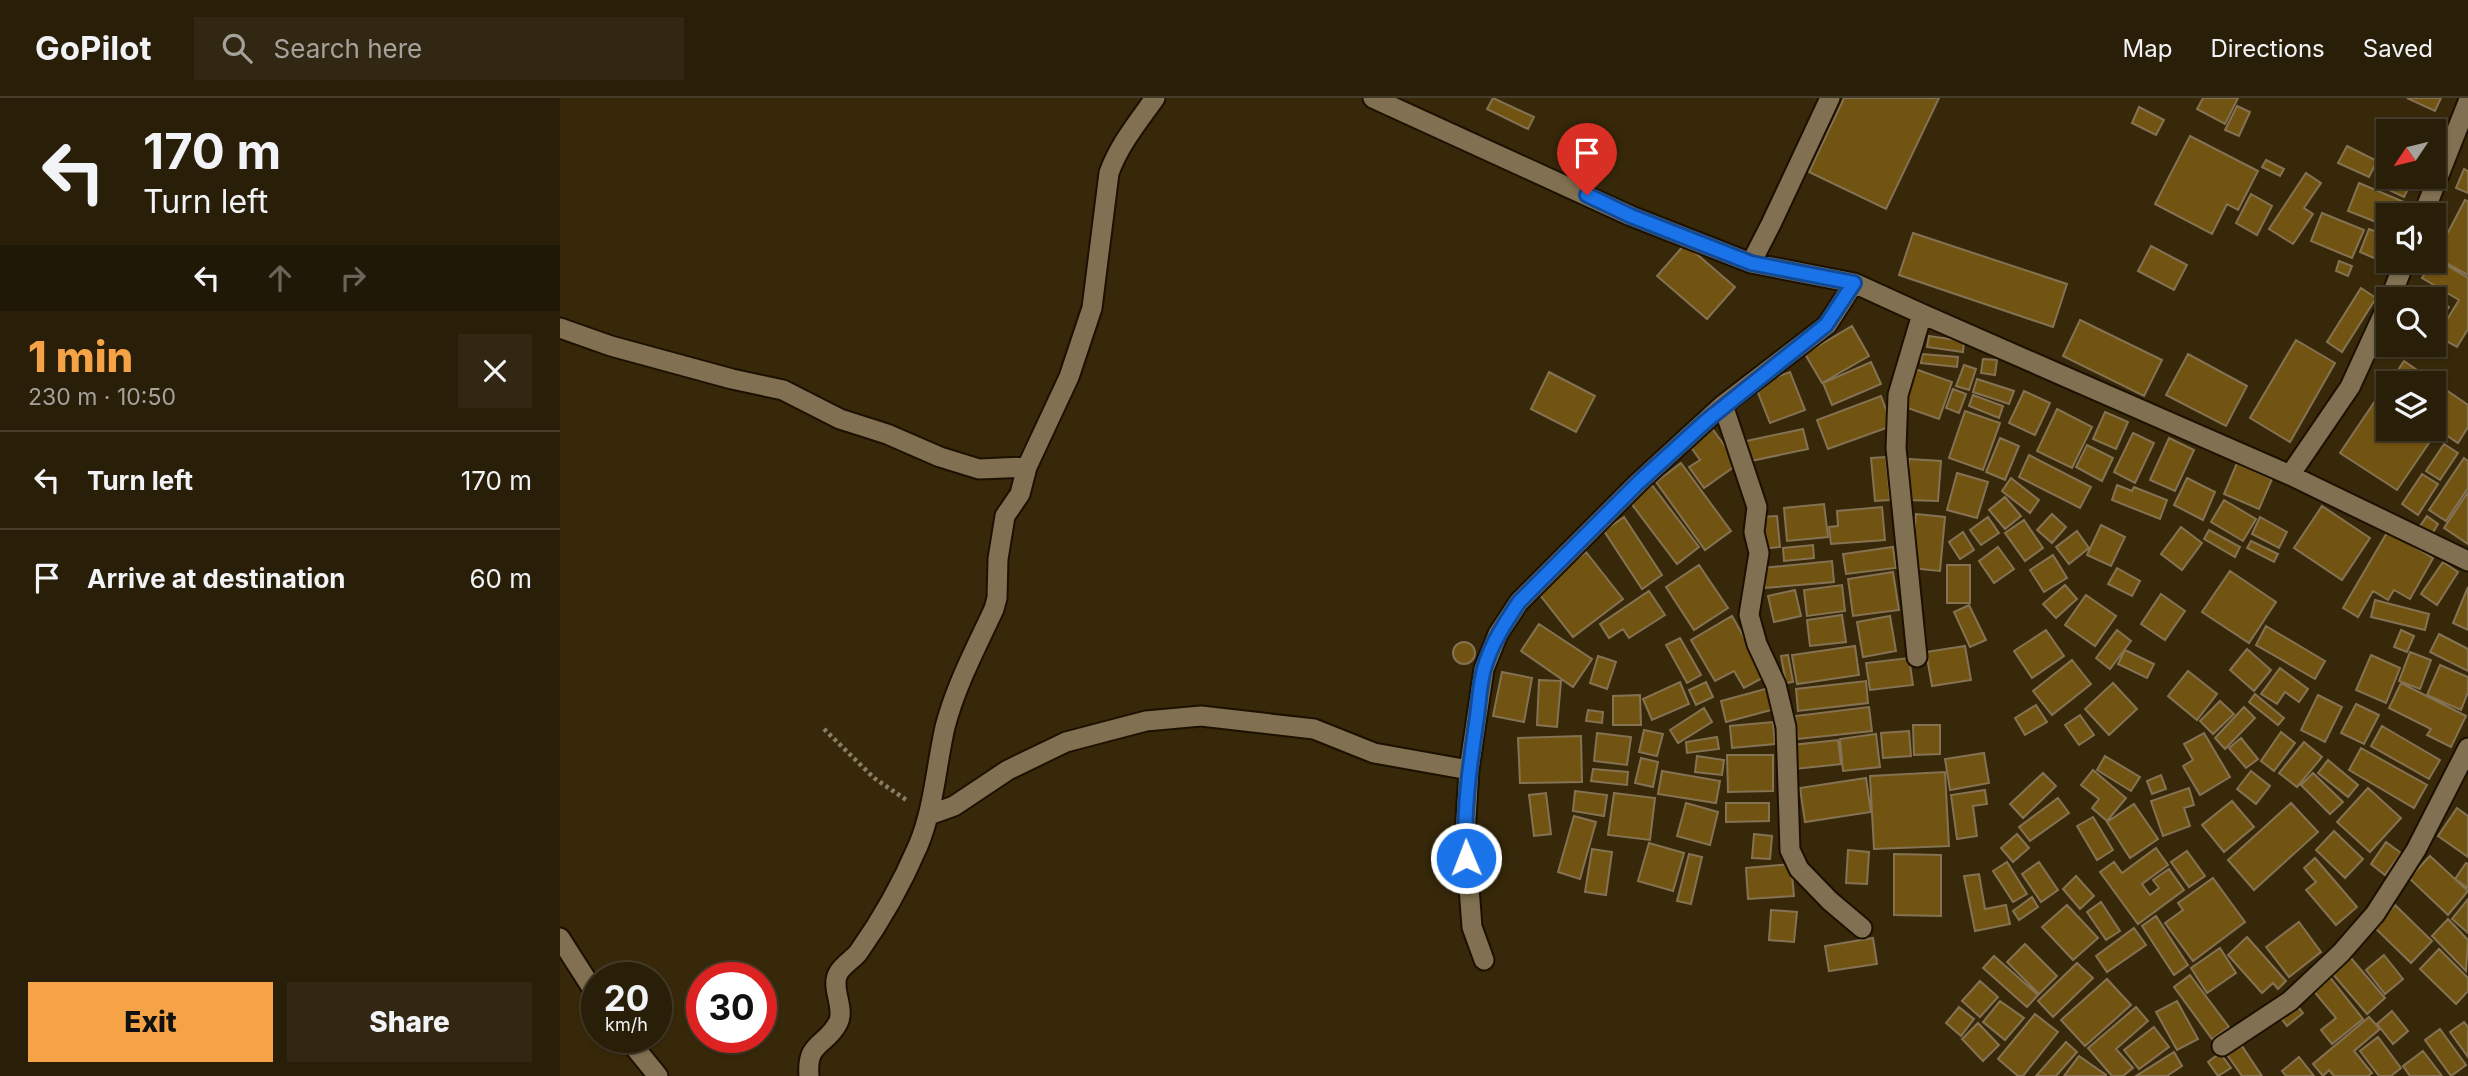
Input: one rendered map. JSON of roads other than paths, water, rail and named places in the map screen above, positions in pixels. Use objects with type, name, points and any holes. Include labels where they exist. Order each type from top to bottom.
[{"type":"street","points":[[809,1076],[809,1058],[814,1047],[836,1026],[840,1018],[836,979],[839,972],[859,951],[901,881],[929,815],[945,727],[956,693],[994,610],[1002,525],[1020,494],[1027,467],[1069,377],[1092,308],[1109,173],[1120,149],[1155,98]]},
{"type":"street","points":[[1373,98],[1631,216],[1751,263],[1854,283],[2290,475],[2468,561]]},
{"type":"street","points":[[1751,263],[1830,98]]},
{"type":"street","points":[[2428,203],[2468,102]]},
{"type":"street","points":[[1484,960],[1472,927],[1465,835],[1469,770],[1484,669],[1498,634],[1519,602],[1639,482],[1723,405],[1826,325],[1854,283]]},
{"type":"street","points":[[1917,657],[1896,448],[1898,395],[1922,314]]},
{"type":"street","points":[[560,328],[611,346],[783,390],[840,419],[979,469],[1027,467]]},
{"type":"street","points":[[2290,475],[2350,387],[2376,329]]},
{"type":"street","points":[[1723,405],[1757,508],[1754,532],[1759,553],[1749,615],[1757,644],[1776,685],[1786,726],[1790,850],[1800,869],[1830,901],[1862,928]]},
{"type":"street","points":[[929,815],[954,806],[1008,770],[1066,742],[1146,721],[1174,718],[1201,716],[1314,729],[1374,753],[1469,770]]},
{"type":"street","points":[[2222,1046],[2291,1001],[2341,953],[2375,914],[2416,850],[2468,748]]},
{"type":"street","points":[[560,938],[581,971]]},
{"type":"street","points":[[639,1053],[658,1076]]}]
